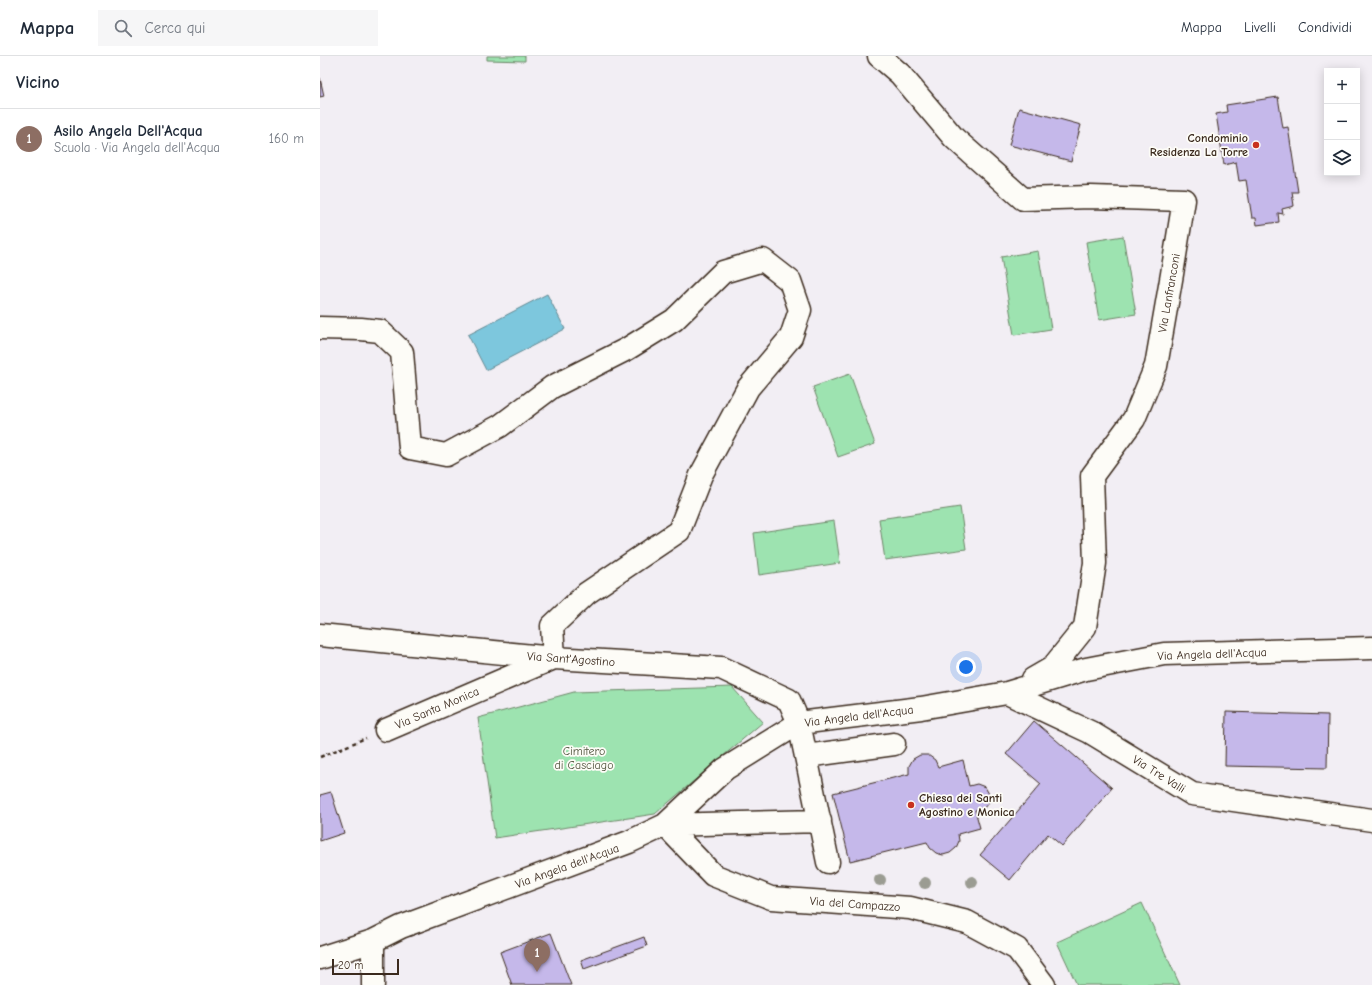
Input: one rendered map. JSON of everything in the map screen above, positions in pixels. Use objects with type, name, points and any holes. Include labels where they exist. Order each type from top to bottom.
[{"type":"street","name":"Via Lanfranconi","points":[[879,56],[900,74],[954,138],[1023,199],[1091,197],[1184,200],[1156,366],[1134,419],[1092,476],[1095,563],[1085,627],[1052,668],[1007,693]]},
{"type":"street","points":[[320,328],[380,331],[402,352],[410,448],[446,455],[500,426],[552,387],[627,349],[674,320],[723,272],[763,260],[790,281],[800,310],[790,337],[748,388],[701,475],[679,532],[587,594],[552,626],[554,658]]},
{"type":"street","name":"Via Sant'Agostino","points":[[320,635],[554,658],[721,668],[789,700],[799,723],[828,862]]},
{"type":"street","name":"Via Angela dell'Acqua","points":[[320,958],[373,941],[401,927],[629,842],[665,825],[725,769],[799,723],[921,708],[1007,693],[1086,669],[1164,654],[1372,648]]},
{"type":"street","name":"Via Santa Monica","points":[[386,730],[554,658]]},
{"type":"street","name":"Via Tre Valli","points":[[1007,693],[1090,732],[1192,794],[1372,820]]},
{"type":"street","points":[[806,756],[894,744]]},
{"type":"street","points":[[665,825],[820,822]]},
{"type":"street","name":"Via del Campazzo","points":[[665,825],[713,875],[771,898],[910,908],[967,922],[1017,948],[1044,985]]},
{"type":"street","points":[[373,941],[373,985]]},
{"type":"path","name":"Via Santa Monica","points":[[320,757],[386,730]]},
{"type":"green space","points":[[487,56],[525,56],[525,61],[487,60]]},
{"type":"green space","points":[[1123,236],[1136,314],[1099,320],[1086,242]]},
{"type":"green space","points":[[1038,251],[1051,329],[1014,335],[1001,257]]},
{"type":"green space","points":[[850,374],[875,444],[838,457],[813,387]]},
{"type":"green space","points":[[960,507],[966,549],[885,560],[879,519]]},
{"type":"green space","points":[[834,521],[840,563],[759,575],[754,533]]},
{"type":"green space","name":"Cimitero di Casciago","points":[[732,687],[763,722],[655,814],[495,838],[478,718],[574,692]]},
{"type":"green space","points":[[1142,903],[1180,985],[1077,985],[1057,942]]},
{"type":"water","points":[[547,294],[565,329],[486,370],[468,335]]},
{"type":"building","points":[[320,78],[324,96],[320,97]]},
{"type":"building","name":"Condominio Residenza La Torre","points":[[1278,97],[1283,128],[1288,127],[1298,192],[1292,192],[1294,206],[1282,209],[1283,214],[1278,213],[1279,222],[1257,225],[1256,218],[1252,218],[1246,180],[1239,181],[1236,162],[1224,165],[1216,114],[1227,112],[1226,105]]},
{"type":"building","points":[[1019,108],[1081,125],[1071,161],[1009,145]]},
{"type":"building","points":[[1226,712],[1328,715],[1327,768],[1225,766]]},
{"type":"building","points":[[1034,721],[1112,788],[1062,846],[1048,834],[1010,880],[980,855],[1041,784],[1006,754]]},
{"type":"building","name":"Chiesa dei Santi Agostino e Monica","points":[[920,755],[928,755],[935,760],[938,767],[963,760],[969,786],[977,784],[985,787],[989,794],[989,802],[983,809],[975,810],[980,828],[958,834],[959,841],[956,848],[950,853],[943,855],[936,853],[930,848],[927,842],[850,861],[833,793],[909,774],[909,766],[913,759]]},
{"type":"building","points":[[331,792],[344,833],[320,841],[320,795]]},
{"type":"building","points":[[551,933],[571,985],[512,985],[500,952]]},
{"type":"building","points":[[644,937],[647,946],[584,969],[581,960]]},
{"type":"place","name":"Condominio Residenza La Torre","points":[[1256,145]]},
{"type":"place","name":"Chiesa dei Santi Agostino e Monica","points":[[911,805]]},
{"type":"place","name":"Asilo Angela Dell'Acqua","points":[[537,972]]}]
